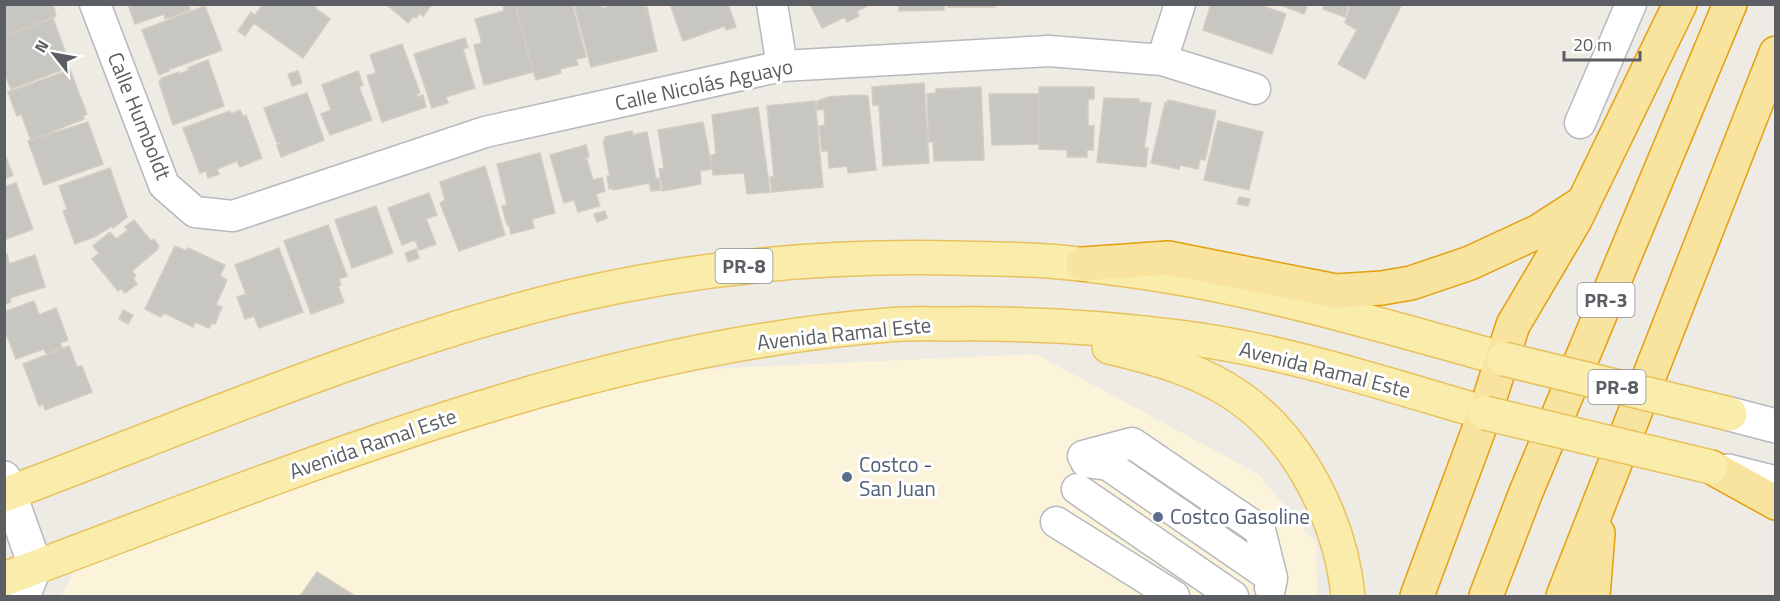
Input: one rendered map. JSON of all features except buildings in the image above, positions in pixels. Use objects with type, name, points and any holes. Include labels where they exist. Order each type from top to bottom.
[{"type":"highway","points":[[1417,596],[1485,413],[1513,325],[1575,220],[1680,4]]},
{"type":"highway","name":"PR-3","points":[[1486,597],[1526,492],[1730,4]]},
{"type":"highway","points":[[1563,597],[1776,53]]},
{"type":"highway","points":[[1083,264],[1168,258],[1336,291],[1382,288],[1411,283],[1470,263],[1539,231],[1582,203]]},
{"type":"highway","points":[[1711,467],[1776,503]]},
{"type":"highway","points":[[1593,597],[1599,501]]},
{"type":"main road","name":"PR-8","points":[[6,489],[362,359],[569,297],[662,278],[735,267],[853,257],[1016,259],[1083,264],[1184,279],[1295,302],[1504,359],[1730,414]]},
{"type":"main road","name":"Avenida Ramal Este","points":[[4,579],[30,582],[261,483],[416,428],[554,386],[730,346],[890,325],[1070,326],[1180,337],[1235,346],[1309,362],[1485,413],[1711,467]]},
{"type":"main road","points":[[1070,326],[1109,347],[1157,359],[1210,380],[1240,398],[1263,417],[1303,467],[1328,512],[1343,562],[1348,597]]},
{"type":"street","name":"Calle Humboldt","points":[[95,4],[164,185],[195,212],[237,215]]},
{"type":"street","points":[[772,4],[782,66]]},
{"type":"street","points":[[1162,60],[1180,4]]},
{"type":"street","points":[[1580,123],[1631,4]]},
{"type":"street","name":"Calle Nicolás Aguayo","points":[[237,215],[485,132],[782,66],[1049,51],[1162,60],[1255,89]]},
{"type":"street","name":"PR-8","points":[[1730,414],[1776,426]]},
{"type":"street","points":[[1233,597],[1082,469],[1108,465],[1270,587]]},
{"type":"street","name":"Avenida Ramal Este","points":[[1711,467],[1776,483]]},
{"type":"street","points":[[6,489],[30,582]]},
{"type":"street","points":[[1056,522],[1174,597]]},
{"type":"shaded area","name":"Costco - San Juan","points":[[1036,354],[1258,474],[1316,543],[1317,596],[61,596],[87,548],[600,374]]},
{"type":"place","name":"Costco - San Juan","points":[[847,477]]},
{"type":"place","name":"Costco Gasoline","points":[[1158,517]]}]
